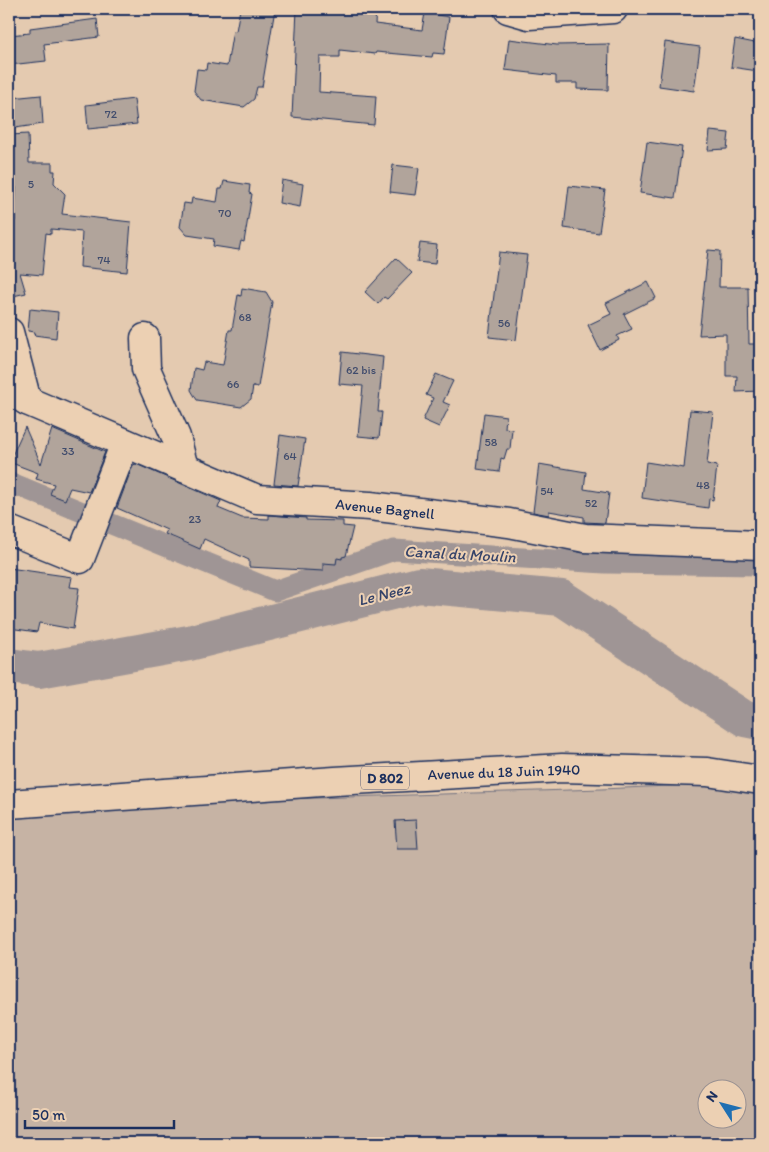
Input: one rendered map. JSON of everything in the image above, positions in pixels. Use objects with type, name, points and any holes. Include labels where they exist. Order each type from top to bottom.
[{"type":"street","points":[[522,11],[613,9]]},
{"type":"street","points":[[9,337],[18,395]]},
{"type":"street","points":[[145,338],[146,369],[176,437],[184,468]]},
{"type":"street","name":"Avenue Bagnell","points":[[18,395],[257,499],[370,506],[510,523],[585,538],[760,545]]},
{"type":"street","points":[[9,530],[80,560],[125,443]]},
{"type":"street","name":"Avenue du 18 Juin 1940","points":[[9,804],[335,780],[562,768],[707,772],[760,780]]},
{"type":"shaded area","points":[[760,782],[760,1143],[9,1143],[9,817],[126,804]]},
{"type":"building","points":[[240,9],[275,9],[262,87],[257,87],[254,99],[244,107],[201,100],[194,91],[197,69],[206,70],[207,63],[227,66],[233,30],[236,31]]},
{"type":"building","points":[[297,9],[376,9],[375,24],[422,30],[425,13],[449,17],[444,54],[433,53],[432,57],[340,50],[340,57],[320,57],[319,92],[376,96],[374,125],[292,117]]},
{"type":"building","points":[[97,19],[99,37],[44,44],[46,61],[9,65],[9,35],[30,33],[30,28]]},
{"type":"building","points":[[509,39],[557,45],[609,44],[608,90],[577,89],[577,83],[556,83],[556,76],[505,70]]},
{"type":"building","points":[[735,39],[760,44],[758,71],[731,67]]},
{"type":"building","points":[[665,42],[700,47],[694,91],[659,86]]},
{"type":"building","points":[[41,95],[43,124],[15,128],[11,98]]},
{"type":"building","points":[[134,99],[137,124],[88,129],[86,105]]},
{"type":"building","points":[[710,131],[729,133],[727,149],[708,150]]},
{"type":"building","points":[[28,134],[29,163],[52,163],[52,171],[55,171],[54,183],[65,194],[62,214],[131,222],[127,272],[80,267],[82,232],[51,229],[51,234],[46,233],[42,275],[20,273],[26,293],[9,297],[9,220],[15,221],[16,187],[9,187],[9,135]]},
{"type":"building","points":[[647,142],[682,147],[675,198],[640,193]]},
{"type":"building","points":[[393,165],[419,168],[415,195],[390,192]]},
{"type":"building","points":[[282,180],[303,184],[300,207],[279,203]]},
{"type":"building","points":[[224,181],[250,185],[249,193],[252,194],[244,242],[241,241],[239,250],[213,246],[214,239],[187,235],[180,227],[184,203],[191,204],[192,198],[217,202],[219,189],[222,189]]},
{"type":"building","points":[[569,186],[605,190],[599,233],[564,228]]},
{"type":"building","points":[[420,243],[437,245],[435,264],[417,262]]},
{"type":"building","points":[[708,250],[720,251],[719,287],[748,287],[749,344],[760,344],[760,391],[736,392],[737,376],[726,376],[726,334],[699,335]]},
{"type":"building","points":[[499,252],[527,255],[516,340],[489,337]]},
{"type":"building","points":[[396,258],[412,273],[387,299],[384,297],[378,304],[365,292]]},
{"type":"building","points":[[648,282],[656,298],[624,314],[632,329],[617,336],[619,340],[600,350],[588,325],[611,314],[606,303]]},
{"type":"building","points":[[242,288],[266,292],[272,302],[258,387],[253,386],[251,399],[241,407],[197,400],[191,390],[194,368],[202,370],[204,362],[223,365],[229,330],[232,330],[238,295],[241,296]]},
{"type":"building","points":[[30,309],[58,312],[56,338],[34,335],[35,332],[28,331]]},
{"type":"building","points":[[342,352],[383,357],[378,412],[382,412],[379,438],[358,436],[363,386],[339,384]]},
{"type":"building","points":[[436,374],[453,381],[443,402],[450,405],[439,427],[423,420],[433,398],[426,395]]},
{"type":"building","points":[[690,410],[713,412],[707,464],[717,466],[713,500],[709,499],[708,508],[642,498],[646,462],[684,468]]},
{"type":"building","points":[[484,413],[506,416],[505,428],[512,429],[510,449],[507,449],[504,459],[501,458],[499,472],[477,469]]},
{"type":"building","points":[[25,427],[41,464],[52,429],[105,452],[89,492],[70,488],[65,500],[50,494],[54,484],[36,479],[38,473],[9,462]]},
{"type":"building","points":[[280,435],[305,439],[298,486],[274,484]]},
{"type":"building","points":[[136,464],[221,501],[218,508],[242,518],[269,519],[269,515],[306,518],[306,520],[343,521],[343,526],[353,527],[346,556],[342,557],[342,559],[337,558],[336,564],[323,563],[323,571],[249,567],[249,560],[204,539],[200,549],[165,534],[167,530],[117,508],[133,465]]},
{"type":"building","points":[[539,464],[586,472],[584,489],[609,493],[605,523],[584,522],[584,517],[549,511],[549,515],[533,512]]},
{"type":"building","points":[[9,568],[72,577],[70,587],[79,588],[73,629],[39,623],[37,632],[9,628]]},
{"type":"building","points":[[416,820],[418,849],[397,849],[395,821]]},
{"type":"waterway","name":"Canal du Moulin","points":[[9,482],[275,591],[394,550],[605,563],[760,565]]},
{"type":"waterway","name":"Le Neez","points":[[9,666],[39,670],[189,643],[419,585],[562,598],[745,719],[760,722]]}]
